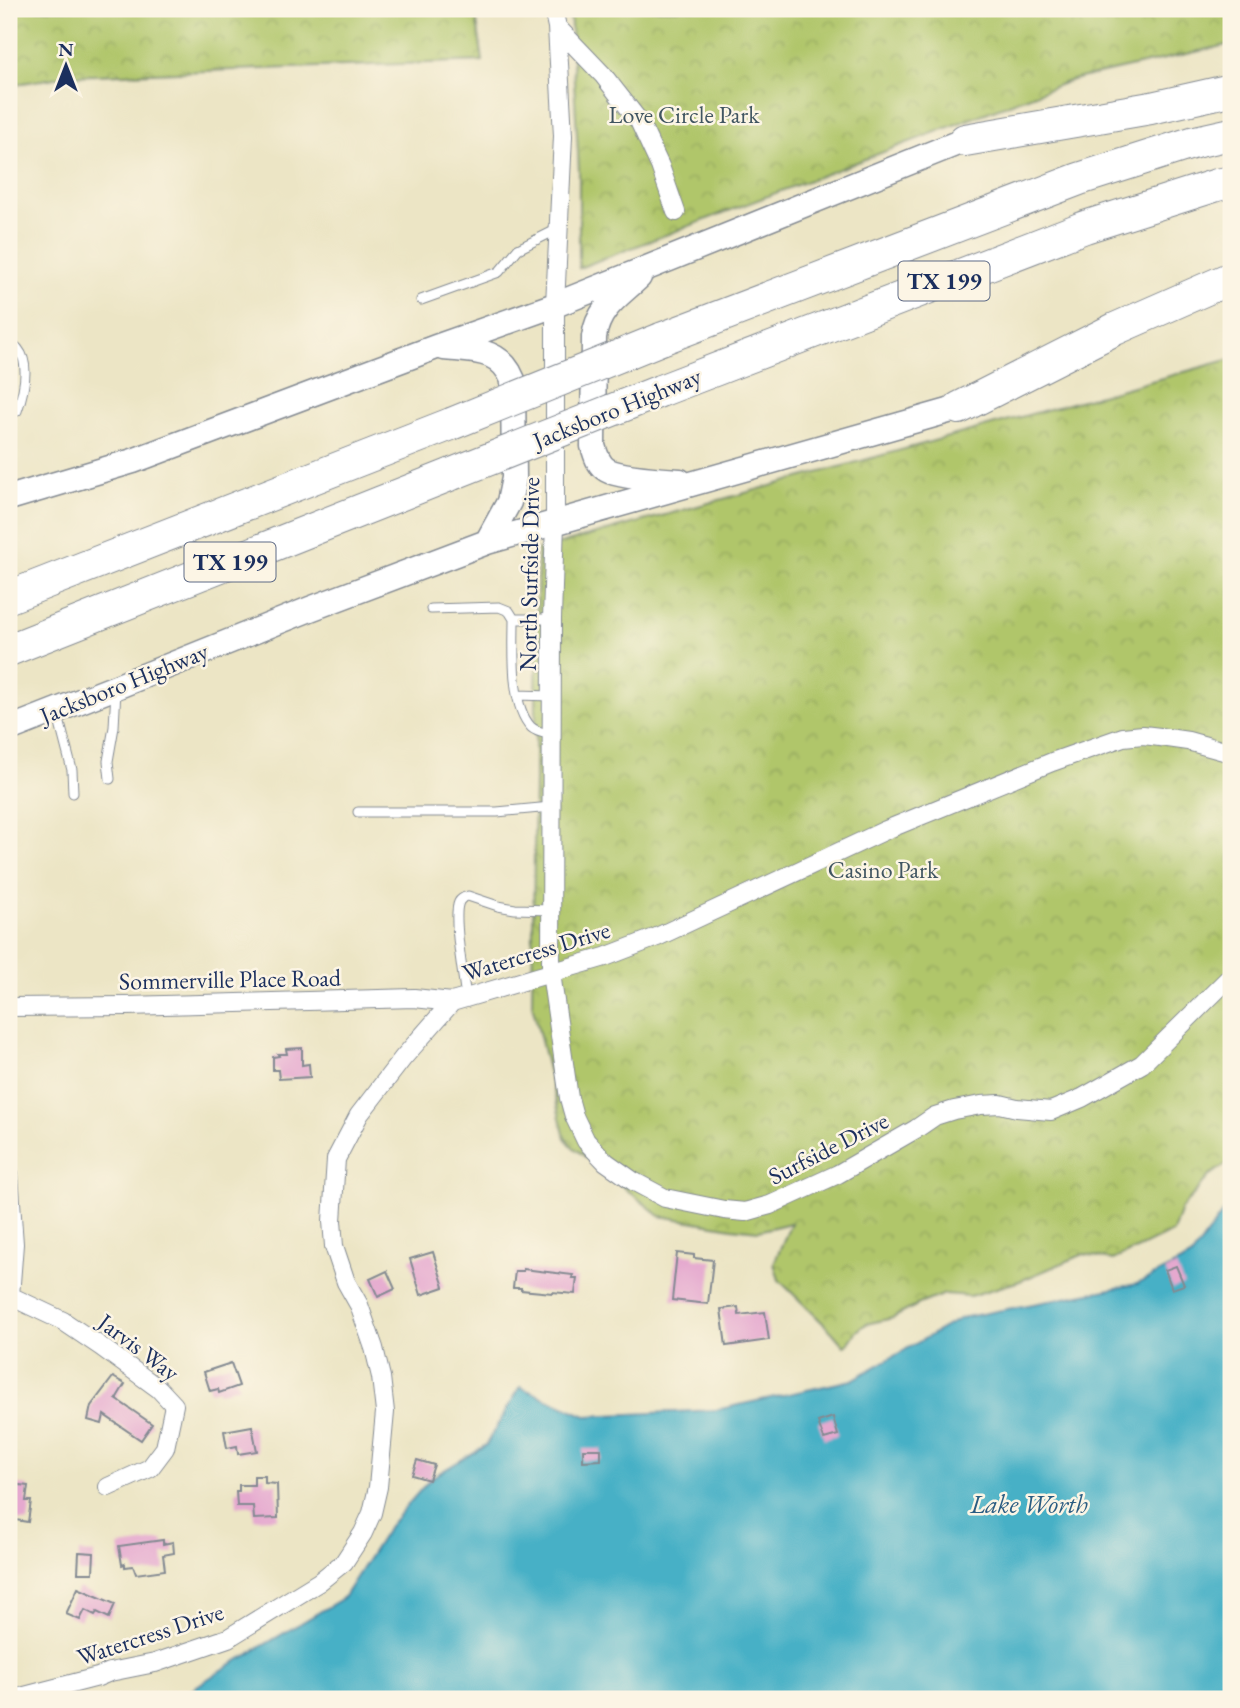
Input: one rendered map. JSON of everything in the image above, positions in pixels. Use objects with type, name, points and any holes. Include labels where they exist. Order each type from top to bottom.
[{"type":"highway","points":[[965,139],[1138,110],[1231,90]]},
{"type":"highway","name":"Jacksboro Highway","points":[[9,597],[661,340],[1079,179],[1195,142],[1231,134]]},
{"type":"highway","name":"Jacksboro Highway","points":[[9,650],[660,391],[1085,227],[1231,182]]},
{"type":"highway","points":[[959,408],[1115,329],[1231,278]]},
{"type":"main road","points":[[9,498],[132,461],[555,305],[965,139]]},
{"type":"main road","points":[[650,267],[604,309],[596,324],[593,446],[597,460],[607,470],[693,483]]},
{"type":"main road","points":[[436,347],[494,355],[508,367],[513,380],[514,478],[509,502],[487,542]]},
{"type":"main road","name":"Jacksboro Highway","points":[[9,729],[487,542],[959,408]]},
{"type":"street","name":"North Surfside Drive","points":[[551,973],[555,305],[563,136],[557,27],[553,9]]},
{"type":"street","points":[[557,27],[603,75],[639,121],[660,166],[676,212]]},
{"type":"street","name":"Watercress Drive","points":[[13,1699],[110,1672],[155,1663],[228,1638],[319,1583],[344,1562],[363,1533],[372,1513],[378,1487],[385,1412],[374,1348],[334,1246],[332,1221],[336,1159],[359,1115],[403,1058],[459,1000],[606,957],[657,937],[886,830],[1052,761],[1123,737],[1160,737],[1188,741],[1231,753]]},
{"type":"street","name":"Surfside Drive","points":[[551,973],[569,1098],[586,1141],[606,1162],[633,1181],[665,1198],[746,1212],[770,1205],[838,1174],[935,1116],[981,1105],[1000,1104],[1051,1111],[1082,1098],[1142,1064],[1231,976]]},
{"type":"street","name":"Sommerville Place Road","points":[[9,1007],[414,998],[459,1000]]},
{"type":"street","points":[[9,1174],[14,1244],[9,1296]]},
{"type":"street","name":"Jarvis Way","points":[[9,1296],[63,1321],[159,1390],[174,1405],[165,1448],[150,1468],[108,1487]]},
{"type":"lane","points":[[421,300],[499,272],[518,249],[558,229]]},
{"type":"lane","points":[[9,342],[19,349],[24,363],[25,387],[17,411],[9,414]]},
{"type":"lane","points":[[431,609],[499,607],[509,611],[513,619],[515,684],[523,717],[533,730],[552,735]]},
{"type":"lane","points":[[513,619],[552,619]]},
{"type":"lane","points":[[110,779],[108,761],[114,727],[116,687]]},
{"type":"lane","points":[[517,695],[552,696]]},
{"type":"lane","points":[[57,710],[72,770],[73,793]]},
{"type":"lane","points":[[358,812],[497,812],[551,807]]},
{"type":"lane","points":[[9,871],[12,893]]},
{"type":"lane","points":[[459,1000],[458,925],[459,902],[462,898],[468,896],[514,909],[551,910]]},
{"type":"green space","points":[[9,9],[475,9],[483,61],[68,76],[9,85]]},
{"type":"green space","name":"Love Circle Park","points":[[570,9],[1231,9],[1231,44],[1072,80],[579,268],[579,171]]},
{"type":"green space","name":"Casino Park","points":[[1231,359],[1231,1161],[1210,1175],[1181,1209],[1173,1232],[1113,1260],[1084,1254],[1020,1281],[970,1296],[945,1294],[893,1318],[866,1324],[844,1346],[779,1280],[774,1263],[791,1223],[758,1231],[660,1216],[565,1138],[532,1004],[538,550]]},
{"type":"water","name":"Lake Worth","points":[[1231,1201],[1231,1699],[177,1699],[343,1598],[389,1526],[431,1478],[486,1445],[520,1387],[586,1416],[716,1410],[852,1380],[961,1318],[1137,1284],[1191,1257]]},
{"type":"building","points":[[302,1048],[302,1065],[309,1064],[310,1077],[279,1079],[278,1070],[273,1070],[273,1057],[287,1054],[286,1049]]},
{"type":"building","points":[[433,1252],[444,1287],[421,1295],[410,1259]]},
{"type":"building","points":[[677,1253],[713,1260],[708,1304],[672,1300]]},
{"type":"building","points":[[1176,1266],[1184,1285],[1172,1289],[1165,1270]]},
{"type":"building","points":[[523,1269],[573,1275],[572,1278],[577,1278],[575,1294],[513,1288],[515,1271]]},
{"type":"building","points":[[387,1271],[395,1289],[378,1297],[370,1279]]},
{"type":"building","points":[[738,1307],[739,1315],[765,1312],[769,1340],[726,1346],[721,1309]]},
{"type":"building","points":[[231,1363],[239,1386],[219,1393],[218,1389],[210,1391],[204,1372]]},
{"type":"building","points":[[113,1377],[125,1384],[116,1399],[152,1424],[141,1440],[104,1415],[102,1424],[88,1420],[91,1406]]},
{"type":"building","points":[[833,1417],[838,1435],[824,1439],[818,1422]]},
{"type":"building","points":[[252,1426],[257,1451],[238,1454],[237,1446],[227,1448],[224,1431]]},
{"type":"building","points":[[583,1449],[601,1449],[601,1460],[583,1461]]},
{"type":"building","points":[[417,1460],[434,1465],[429,1480],[412,1475]]},
{"type":"building","points":[[254,1476],[265,1476],[265,1483],[277,1484],[278,1518],[254,1519],[253,1506],[237,1506],[236,1491],[239,1491],[239,1485],[254,1485]]},
{"type":"building","points":[[10,1484],[28,1486],[26,1501],[31,1501],[28,1522],[9,1519]]},
{"type":"building","points":[[163,1540],[163,1544],[173,1542],[174,1553],[163,1555],[165,1570],[136,1574],[133,1566],[122,1565],[119,1546]]},
{"type":"building","points":[[79,1552],[94,1553],[93,1573],[78,1573]]},
{"type":"building","points":[[78,1588],[115,1604],[109,1618],[85,1610],[80,1620],[66,1614]]}]
